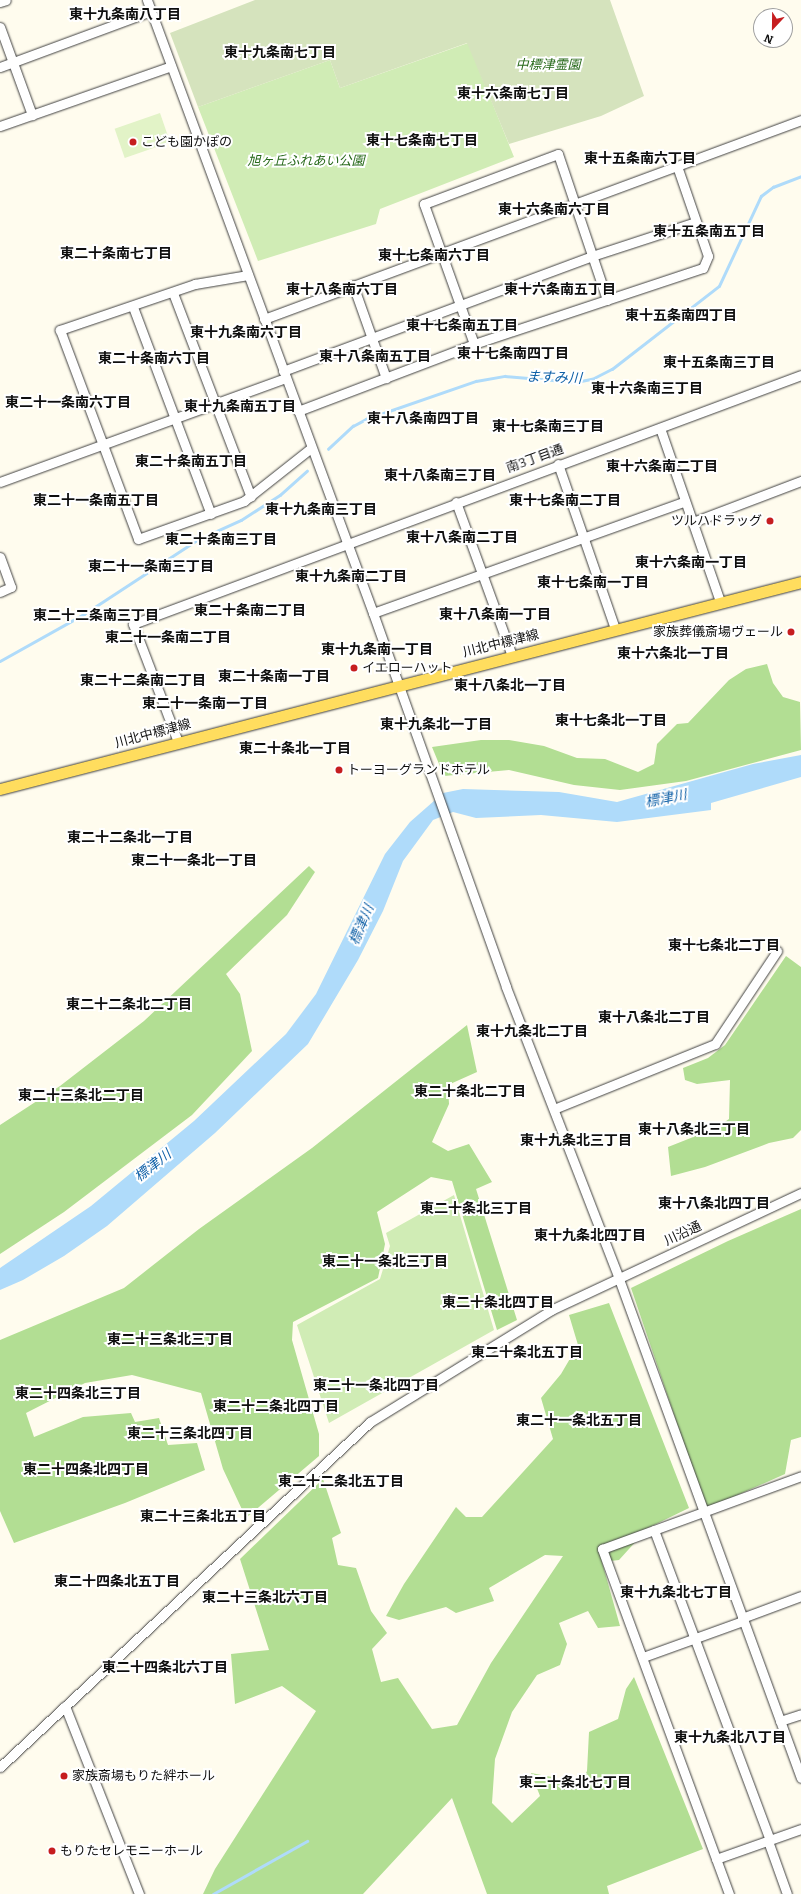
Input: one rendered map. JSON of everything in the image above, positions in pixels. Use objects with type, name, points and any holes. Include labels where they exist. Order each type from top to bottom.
[{"type":"main road","name":"川北中標津線","points":[[0,789],[615,628],[801,582]]},
{"type":"street","points":[[0,2],[6,0]]},
{"type":"street","points":[[147,0],[373,613],[424,761],[506,987],[619,1279],[742,1620],[801,1778]]},
{"type":"street","points":[[0,67],[151,12]]},
{"type":"street","points":[[0,27],[32,115]]},
{"type":"street","points":[[0,126],[171,66]]},
{"type":"street","points":[[264,319],[353,284],[801,120]]},
{"type":"street","points":[[474,344],[461,304],[424,204],[558,154],[607,300]]},
{"type":"street","points":[[298,410],[474,344],[703,268],[708,256],[677,166]]},
{"type":"street","points":[[0,482],[215,402],[372,338],[461,304],[592,256],[696,222]]},
{"type":"street","points":[[248,275],[196,284],[60,330],[138,539],[210,514],[251,497],[311,448]]},
{"type":"street","points":[[353,284],[386,378]]},
{"type":"street","points":[[173,293],[251,497]]},
{"type":"street","points":[[133,306],[210,514]]},
{"type":"street","name":"南3丁目通","points":[[178,742],[134,624],[346,543],[801,375]]},
{"type":"street","points":[[660,428],[720,601]]},
{"type":"street","points":[[558,464],[615,628]]},
{"type":"street","points":[[693,522],[801,481]]},
{"type":"street","points":[[373,613],[483,575],[685,501]]},
{"type":"street","points":[[456,502],[512,656]]},
{"type":"street","points":[[0,557],[11,587],[0,592]]},
{"type":"street","points":[[554,1109],[715,1044],[777,951]]},
{"type":"street","name":"川沿通","points":[[0,1767],[370,1422],[551,1310],[801,1193]]},
{"type":"street","points":[[730,1894],[716,1860],[643,1657],[602,1549],[801,1476]]},
{"type":"street","points":[[654,1530],[788,1894]]},
{"type":"street","points":[[643,1657],[693,1639],[801,1596]]},
{"type":"street","points":[[65,1706],[139,1894]]},
{"type":"street","points":[[780,1721],[801,1714]]},
{"type":"street","points":[[716,1860],[801,1829]]},
{"type":"green space","name":"中標津霊園","points":[[255,0],[610,0],[644,96],[601,116],[509,144],[467,43],[340,88],[330,60],[198,107],[170,33]]},
{"type":"green space","name":"旭ヶ丘ふれあい公園","points":[[468,43],[514,157],[380,209],[376,224],[258,261],[198,107],[330,60],[340,88]]},
{"type":"green space","points":[[160,113],[170,142],[125,158],[115,129]]},
{"type":"green space","points":[[767,664],[773,683],[783,697],[800,702],[801,750],[686,781],[620,790],[574,785],[509,770],[444,776],[432,747],[481,740],[509,740],[544,746],[577,758],[605,759],[638,772],[654,764],[657,744],[677,724],[688,723],[729,680],[746,669]]},
{"type":"green space","points":[[309,866],[315,872],[287,915],[226,974],[240,994],[252,1051],[192,1115],[64,1212],[0,1254],[0,1125],[60,1086],[144,1021]]},
{"type":"green space","points":[[786,956],[801,967],[801,1130],[793,1138],[769,1143],[705,1167],[671,1176],[668,1147],[716,1128],[729,1119],[730,1080],[697,1084],[685,1080],[683,1068],[708,1058],[725,1045]]},
{"type":"green space","points":[[467,1025],[477,1072],[448,1085],[449,1104],[432,1142],[448,1151],[469,1144],[492,1182],[476,1189],[517,1320],[497,1330],[452,1181],[431,1177],[377,1212],[385,1244],[378,1278],[293,1322],[292,1340],[319,1434],[319,1456],[246,1518],[223,1469],[201,1393],[132,1375],[85,1383],[26,1413],[34,1437],[83,1417],[131,1413],[135,1422],[159,1418],[168,1445],[197,1443],[205,1470],[125,1503],[14,1543],[0,1511],[0,1340],[124,1288],[199,1229],[312,1148]]},
{"type":"green space","points":[[454,1195],[494,1330],[329,1423],[297,1325],[380,1279],[390,1246],[386,1233]]},
{"type":"green space","points":[[801,1209],[801,1437],[791,1440],[785,1474],[706,1509],[631,1288],[728,1241]]},
{"type":"green space","points":[[609,1303],[689,1508],[648,1528],[619,1560],[602,1562],[620,1626],[598,1628],[588,1611],[559,1623],[567,1644],[560,1665],[537,1675],[512,1712],[495,1759],[492,1803],[512,1823],[540,1796],[531,1773],[552,1777],[578,1789],[587,1771],[589,1732],[618,1719],[626,1689],[634,1677],[703,1849],[607,1886],[609,1894],[487,1894],[452,1798],[363,1894],[203,1894],[215,1869],[316,1711],[282,1686],[235,1704],[231,1654],[269,1650],[240,1559],[323,1479],[341,1533],[332,1538],[338,1565],[356,1568],[371,1611],[387,1633],[372,1649],[381,1682],[398,1678],[432,1729],[457,1725],[491,1663],[563,1556],[545,1555],[489,1588],[494,1601],[456,1613],[446,1607],[399,1620],[386,1616],[404,1584],[456,1507],[466,1517],[482,1517],[553,1439],[541,1398],[561,1374],[578,1345],[569,1315]]},
{"type":"water","name":"標津川","points":[[801,755],[801,777],[711,803],[711,810],[617,822],[541,815],[476,818],[453,812],[433,820],[403,861],[383,911],[358,960],[308,1044],[215,1133],[107,1226],[64,1256],[23,1280],[0,1290],[0,1268],[91,1206],[194,1121],[286,1034],[316,994],[385,854],[410,822],[443,793],[463,789],[559,792],[617,802],[753,764]]},
{"type":"waterway","name":"ますみ川","points":[[328,449],[353,426],[366,419],[476,381],[505,376],[576,382],[592,379],[612,369],[719,286],[761,196],[773,187],[801,176]]},
{"type":"waterway","name":"ますみ川","points":[[0,661],[84,614],[197,540],[241,520],[280,495],[307,471]]},
{"type":"waterway","points":[[213,1894],[307,1841]]},
{"type":"place","name":"こども園かぽの","points":[[133,142]]},
{"type":"place","name":"ツルハドラッグ","points":[[770,521]]},
{"type":"place","name":"家族葬儀斎場ヴェール","points":[[791,632]]},
{"type":"place","name":"イエローハット","points":[[354,668]]},
{"type":"place","name":"トーヨーグランドホテル","points":[[339,770]]},
{"type":"place","name":"家族斎場もりた絆ホール","points":[[64,1776]]},
{"type":"place","name":"もりたセレモニーホール","points":[[52,1851]]},
{"type":"district","name":"東十九条南八丁目","points":[[125,15]]},
{"type":"district","name":"東十九条南七丁目","points":[[280,53]]},
{"type":"district","name":"東十六条南七丁目","points":[[513,94]]},
{"type":"district","name":"東十七条南七丁目","points":[[422,141]]},
{"type":"district","name":"東十五条南六丁目","points":[[640,159]]},
{"type":"district","name":"東十六条南六丁目","points":[[554,210]]},
{"type":"district","name":"東十五条南五丁目","points":[[709,232]]},
{"type":"district","name":"東二十条南七丁目","points":[[116,254]]},
{"type":"district","name":"東十七条南六丁目","points":[[434,256]]},
{"type":"district","name":"東十八条南六丁目","points":[[342,290]]},
{"type":"district","name":"東十六条南五丁目","points":[[560,290]]},
{"type":"district","name":"東十五条南四丁目","points":[[681,316]]},
{"type":"district","name":"東十七条南五丁目","points":[[462,326]]},
{"type":"district","name":"東十九条南六丁目","points":[[246,333]]},
{"type":"district","name":"東十七条南四丁目","points":[[513,354]]},
{"type":"district","name":"東十八条南五丁目","points":[[375,357]]},
{"type":"district","name":"東二十条南六丁目","points":[[154,359]]},
{"type":"district","name":"東十五条南三丁目","points":[[719,363]]},
{"type":"district","name":"東十六条南三丁目","points":[[647,389]]},
{"type":"district","name":"東二十一条南六丁目","points":[[68,403]]},
{"type":"district","name":"東十九条南五丁目","points":[[240,407]]},
{"type":"district","name":"東十八条南四丁目","points":[[423,419]]},
{"type":"district","name":"東十七条南三丁目","points":[[548,427]]},
{"type":"district","name":"東二十条南五丁目","points":[[191,462]]},
{"type":"district","name":"東十六条南二丁目","points":[[662,467]]},
{"type":"district","name":"東十八条南三丁目","points":[[440,476]]},
{"type":"district","name":"東二十一条南五丁目","points":[[96,501]]},
{"type":"district","name":"東十七条南二丁目","points":[[565,501]]},
{"type":"district","name":"東十九条南三丁目","points":[[321,510]]},
{"type":"district","name":"東十八条南二丁目","points":[[462,538]]},
{"type":"district","name":"東二十条南三丁目","points":[[221,540]]},
{"type":"district","name":"東十六条南一丁目","points":[[691,563]]},
{"type":"district","name":"東二十一条南三丁目","points":[[151,567]]},
{"type":"district","name":"東十九条南二丁目","points":[[351,577]]},
{"type":"district","name":"東十七条南一丁目","points":[[593,583]]},
{"type":"district","name":"東二十条南二丁目","points":[[250,611]]},
{"type":"district","name":"東十八条南一丁目","points":[[495,615]]},
{"type":"district","name":"東二十二条南三丁目","points":[[96,616]]},
{"type":"district","name":"東二十一条南二丁目","points":[[168,638]]},
{"type":"district","name":"東十九条南一丁目","points":[[377,650]]},
{"type":"district","name":"東十六条北一丁目","points":[[673,654]]},
{"type":"district","name":"東二十条南一丁目","points":[[274,677]]},
{"type":"district","name":"東二十二条南二丁目","points":[[143,681]]},
{"type":"district","name":"東十八条北一丁目","points":[[510,686]]},
{"type":"district","name":"東二十一条南一丁目","points":[[205,704]]},
{"type":"district","name":"東十七条北一丁目","points":[[611,721]]},
{"type":"district","name":"東十九条北一丁目","points":[[436,725]]},
{"type":"district","name":"東二十条北一丁目","points":[[295,749]]},
{"type":"district","name":"東二十二条北一丁目","points":[[130,838]]},
{"type":"district","name":"東二十一条北一丁目","points":[[194,861]]},
{"type":"district","name":"東十七条北二丁目","points":[[724,946]]},
{"type":"district","name":"東二十二条北二丁目","points":[[129,1005]]},
{"type":"district","name":"東十八条北二丁目","points":[[654,1018]]},
{"type":"district","name":"東十九条北二丁目","points":[[532,1032]]},
{"type":"district","name":"東二十条北二丁目","points":[[470,1092]]},
{"type":"district","name":"東二十三条北二丁目","points":[[81,1096]]},
{"type":"district","name":"東十八条北三丁目","points":[[694,1130]]},
{"type":"district","name":"東十九条北三丁目","points":[[576,1141]]},
{"type":"district","name":"東十八条北四丁目","points":[[714,1204]]},
{"type":"district","name":"東二十条北三丁目","points":[[476,1209]]},
{"type":"district","name":"東十九条北四丁目","points":[[590,1236]]},
{"type":"district","name":"東二十一条北三丁目","points":[[385,1262]]},
{"type":"district","name":"東二十条北四丁目","points":[[498,1303]]},
{"type":"district","name":"東二十三条北三丁目","points":[[170,1340]]},
{"type":"district","name":"東二十条北五丁目","points":[[527,1353]]},
{"type":"district","name":"東二十一条北四丁目","points":[[376,1386]]},
{"type":"district","name":"東二十四条北三丁目","points":[[78,1394]]},
{"type":"district","name":"東二十二条北四丁目","points":[[276,1407]]},
{"type":"district","name":"東二十一条北五丁目","points":[[579,1421]]},
{"type":"district","name":"東二十三条北四丁目","points":[[190,1434]]},
{"type":"district","name":"東二十四条北四丁目","points":[[86,1470]]},
{"type":"district","name":"東二十二条北五丁目","points":[[341,1482]]},
{"type":"district","name":"東二十三条北五丁目","points":[[203,1517]]},
{"type":"district","name":"東二十四条北五丁目","points":[[117,1582]]},
{"type":"district","name":"東十九条北七丁目","points":[[676,1593]]},
{"type":"district","name":"東二十三条北六丁目","points":[[265,1598]]},
{"type":"district","name":"東二十四条北六丁目","points":[[165,1668]]},
{"type":"district","name":"東十九条北八丁目","points":[[730,1738]]},
{"type":"district","name":"東二十条北七丁目","points":[[575,1783]]}]
